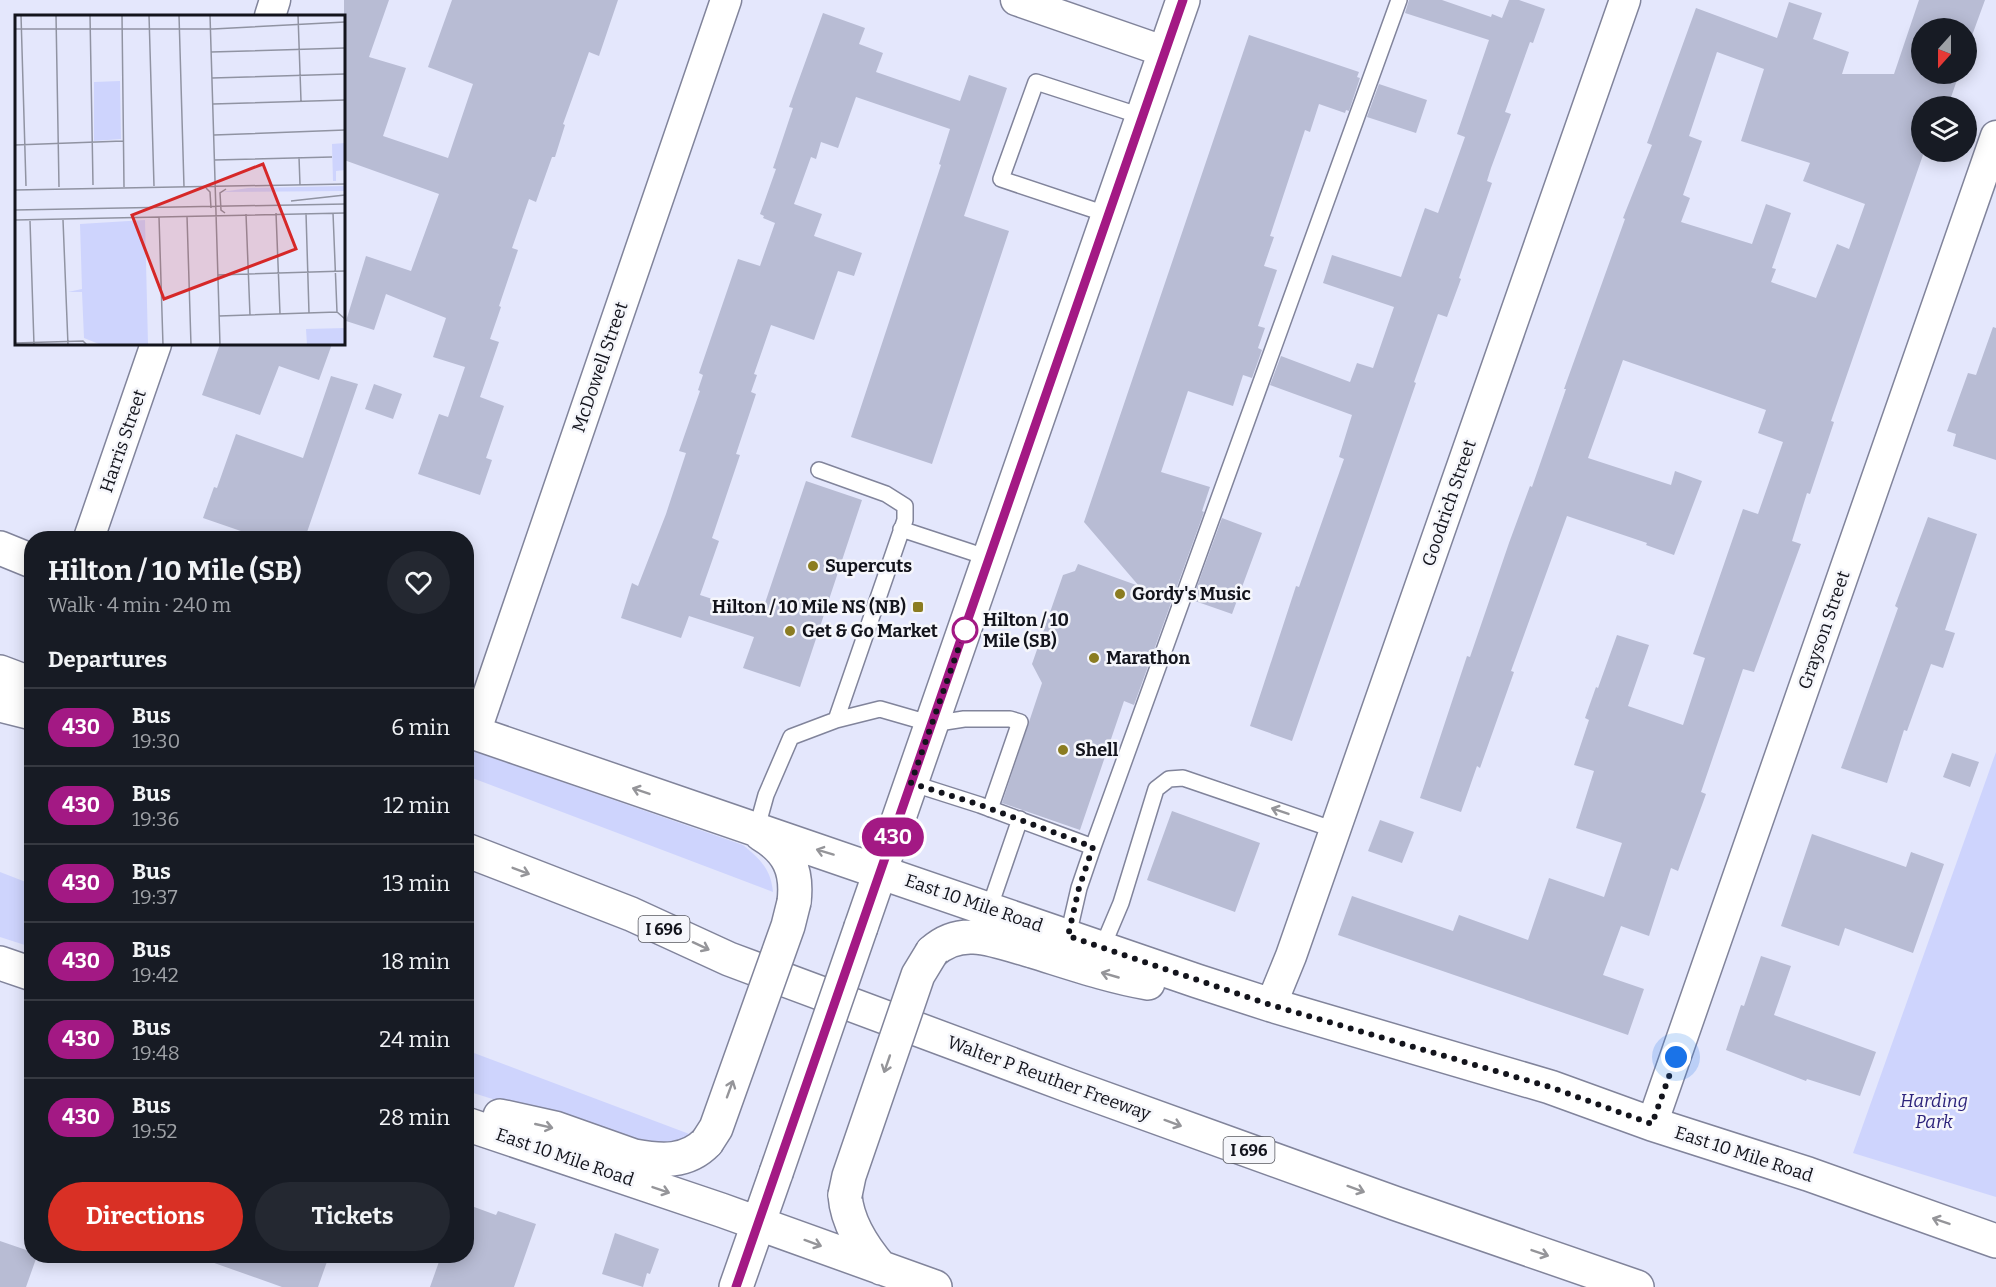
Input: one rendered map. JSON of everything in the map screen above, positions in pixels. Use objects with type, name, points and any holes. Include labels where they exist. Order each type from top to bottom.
[{"type":"main road","points":[[736,1287],[1183,0]]},
{"type":"main road","points":[[0,548],[24,558]]},
{"type":"main road","points":[[0,672],[24,681]]},
{"type":"main road","points":[[0,705],[24,711]]},
{"type":"main road","name":"East 10 Mile Road","points":[[474,733],[989,909],[1064,948],[1102,948],[1271,1005],[1550,1087],[1652,1124],[1808,1174],[1996,1241]]},
{"type":"main road","points":[[474,1110],[555,1128],[634,1156],[660,1160],[683,1158],[699,1150],[717,1128],[788,927],[794,902],[793,876],[783,851],[776,843],[756,831]]},
{"type":"main road","name":"Walter P Reuther Freeway","points":[[474,853],[632,914],[729,959],[1067,1085],[1397,1204],[1637,1287]]},
{"type":"main road","points":[[882,1268],[866,1251],[855,1231],[845,1195],[849,1176],[918,975],[932,952],[940,945],[950,940],[975,937],[1005,943],[1064,948],[1118,977],[1271,1005]]},
{"type":"main road","points":[[0,963],[24,971]]},
{"type":"main road","name":"East 10 Mile Road","points":[[474,1127],[935,1287]]},
{"type":"street","points":[[270,15],[275,0]]},
{"type":"street","name":"McDowell Street","points":[[474,723],[726,0]]},
{"type":"street","points":[[1016,0],[1166,52]]},
{"type":"street","name":"Goodrich Street","points":[[1271,1005],[1289,961],[1625,0]]},
{"type":"street","name":"Grayson Street","points":[[1652,1124],[1996,136]]},
{"type":"street","name":"Harris Street","points":[[91,531],[156,345]]},
{"type":"lane","points":[[1064,948],[1079,888],[1093,847],[1399,0]]},
{"type":"lane","points":[[1109,215],[1001,179],[1036,82],[1144,117]]},
{"type":"lane","points":[[819,470],[886,494],[905,506],[905,520],[836,720]]},
{"type":"lane","points":[[901,529],[990,558]]},
{"type":"lane","points":[[756,831],[766,795],[791,737],[836,720],[880,710],[932,724],[964,719],[1010,719],[1020,722],[990,808]]},
{"type":"lane","points":[[1102,948],[1121,903],[1156,789],[1169,779],[1183,778],[1335,830]]},
{"type":"lane","points":[[911,783],[990,808],[1093,847]]},
{"type":"lane","points":[[989,909],[1020,819]]},
{"type":"green space","points":[[474,751],[743,845],[764,865],[770,877],[773,892],[474,779]]},
{"type":"green space","name":"Harding Park","points":[[1996,752],[1996,1197],[1853,1153]]},
{"type":"green space","points":[[0,872],[24,881],[24,945],[0,937]]},
{"type":"green space","points":[[474,1053],[692,1135],[677,1143],[650,1148],[474,1093]]},
{"type":"building","points":[[344,0],[389,0],[369,57],[406,68],[383,136],[448,158],[473,84],[428,67],[452,0],[618,0],[599,56],[589,52],[563,124],[565,125],[555,157],[552,157],[536,202],[529,199],[512,248],[518,250],[490,339],[499,342],[480,397],[504,406],[486,458],[492,460],[480,495],[418,474],[439,414],[448,417],[465,367],[433,357],[446,318],[386,294],[374,330],[346,321],[366,256],[411,271],[439,194],[345,160]]},
{"type":"building","points":[[1409,0],[1442,0],[1491,17],[1492,14],[1502,18],[1509,0],[1519,0],[1545,9],[1533,43],[1530,42],[1505,112],[1511,114],[1487,181],[1492,183],[1459,278],[1461,279],[1447,317],[1438,314],[1292,741],[1250,726],[1296,586],[1299,587],[1344,459],[1339,457],[1352,415],[1270,385],[1281,356],[1350,382],[1357,363],[1373,368],[1394,307],[1323,283],[1332,255],[1401,277],[1425,208],[1438,213],[1465,137],[1457,134],[1489,40],[1405,13]]},
{"type":"building","points":[[1919,0],[1985,0],[1977,22],[1977,18],[1913,18]]},
{"type":"building","points":[[1789,2],[1822,13],[1813,39],[1849,52],[1842,74],[1894,74],[1911,24],[1911,84],[1956,84],[1951,96],[1911,96],[1911,162],[1921,162],[1831,421],[1834,422],[1810,494],[1807,493],[1792,541],[1801,544],[1754,672],[1743,669],[1701,792],[1706,794],[1678,871],[1671,868],[1649,936],[1621,926],[1603,975],[1644,989],[1628,1035],[1338,935],[1352,896],[1453,931],[1459,915],[1528,940],[1549,878],[1604,897],[1622,843],[1576,828],[1594,771],[1574,765],[1589,720],[1585,718],[1617,635],[1649,645],[1628,706],[1683,725],[1705,658],[1693,654],[1743,509],[1758,514],[1783,442],[1758,433],[1766,410],[1623,360],[1588,458],[1671,485],[1675,471],[1702,481],[1674,555],[1646,545],[1647,543],[1567,516],[1511,671],[1514,672],[1480,768],[1477,766],[1461,812],[1420,798],[1467,656],[1470,657],[1509,543],[1530,486],[1532,487],[1566,389],[1564,389],[1625,219],[1623,218],[1652,145],[1647,143],[1696,8],[1777,38]],"holes":[[[1717,52],[1764,69],[1741,141],[1810,163],[1803,181],[1865,204],[1849,249],[1837,244],[1816,298],[1771,282],[1776,269],[1772,268],[1791,213],[1766,204],[1752,244],[1681,222],[1690,198],[1683,195],[1702,141],[1689,136]]]},
{"type":"building","points":[[823,13],[865,28],[859,44],[883,53],[876,72],[960,101],[969,75],[1007,88],[964,216],[1009,231],[932,464],[851,437],[941,165],[939,164],[950,129],[856,97],[838,148],[821,142],[816,159],[811,157],[794,204],[822,214],[814,236],[862,253],[854,276],[838,271],[814,340],[771,325],[754,374],[757,375],[751,392],[756,394],[736,454],[740,455],[712,538],[719,541],[700,595],[761,615],[806,481],[862,500],[800,687],[743,668],[754,637],[689,616],[681,638],[621,618],[632,583],[638,586],[666,514],[686,453],[679,451],[700,391],[698,390],[703,375],[699,373],[738,259],[760,266],[775,223],[763,218],[764,216],[760,214],[776,169],[773,168],[793,108],[789,107]]},
{"type":"building","points":[[1249,35],[1359,72],[1357,77],[1360,78],[1349,111],[1346,110],[1345,113],[1319,104],[1310,132],[1305,130],[1270,236],[1274,237],[1264,266],[1277,270],[1258,326],[1265,328],[1258,348],[1262,350],[1252,378],[1243,375],[1233,406],[1188,391],[1161,472],[1210,487],[1202,511],[1204,512],[1134,705],[1124,701],[1080,830],[1002,803],[1042,683],[1032,664],[1063,575],[1075,571],[1078,564],[1139,586],[1084,522]]},
{"type":"building","points":[[1379,84],[1427,100],[1416,133],[1367,117]]},
{"type":"building","points":[[1993,327],[1996,328],[1996,460],[1953,446],[1956,434],[1947,431],[1968,373],[1976,375]]},
{"type":"building","points":[[220,345],[332,345],[319,380],[279,366],[260,415],[202,395]]},
{"type":"building","points":[[331,376],[358,384],[307,531],[241,531],[203,518],[214,487],[217,488],[236,434],[303,458]]},
{"type":"building","points":[[374,384],[402,394],[393,419],[365,409]]},
{"type":"building","points":[[1928,517],[1977,534],[1945,630],[1955,633],[1943,668],[1931,664],[1907,731],[1904,730],[1887,783],[1841,768],[1898,608],[1895,606]]},
{"type":"building","points":[[1222,518],[1262,533],[1232,614],[1192,600]]},
{"type":"building","points":[[1952,753],[1979,762],[1970,787],[1943,777]]},
{"type":"building","points":[[1172,811],[1260,843],[1235,912],[1147,880]]},
{"type":"building","points":[[1380,820],[1414,832],[1402,863],[1368,851]]},
{"type":"building","points":[[1812,834],[1906,867],[1911,852],[1944,864],[1913,953],[1845,928],[1839,946],[1781,926]]},
{"type":"building","points":[[1761,956],[1791,966],[1774,1015],[1876,1052],[1860,1096],[1807,1079],[1806,1081],[1726,1050]]},
{"type":"building","points":[[474,1207],[496,1215],[498,1211],[536,1224],[514,1287],[430,1287],[439,1263],[474,1263]]},
{"type":"building","points":[[615,1233],[659,1249],[643,1287],[602,1274]]},
{"type":"building","points":[[0,1241],[24,1249],[24,1263],[35,1263],[26,1287],[0,1287]]},
{"type":"building","points":[[214,1263],[327,1263],[318,1287],[282,1287]]},
{"type":"bus line","name":"430","points":[[736,1287],[1183,0]]},
{"type":"place","name":"Supercuts","points":[[813,566]]},
{"type":"place","name":"Gordy's Music","points":[[1120,594]]},
{"type":"place","name":"Hilton / 10 Mile NS (NB)","points":[[918,607]]},
{"type":"place","name":"Hilton / 10 Mile (SB)","points":[[965,630]]},
{"type":"place","name":"Get & Go Market","points":[[790,631]]},
{"type":"place","name":"Marathon","points":[[1094,658]]},
{"type":"place","name":"Shell","points":[[1063,750]]},
{"type":"route","points":[[965,630],[911,783],[1020,819],[1093,847],[1079,888],[1068,936],[1271,1005],[1550,1087],[1652,1124],[1676,1057]]}]
